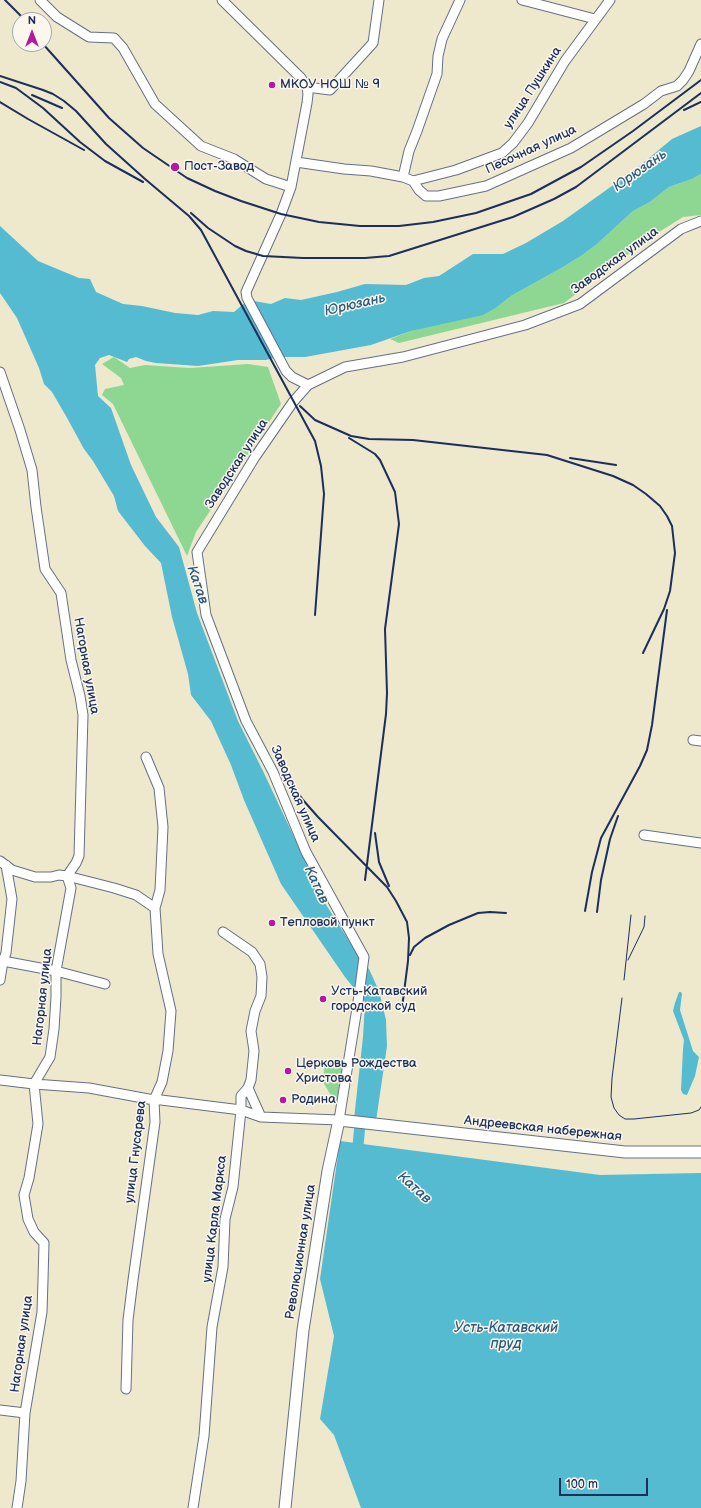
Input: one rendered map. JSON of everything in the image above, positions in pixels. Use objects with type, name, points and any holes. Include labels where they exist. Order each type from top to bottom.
[{"type":"main road","name":"Андреевская набережная","points":[[339,1120],[625,1152],[701,1152]]},
{"type":"main road","name":"Революционная улица","points":[[285,1508],[303,1330],[328,1171],[339,1120]]},
{"type":"street","points":[[40,0],[57,18],[89,37],[114,38],[123,48],[155,104],[201,146],[234,159],[266,179],[291,187]]},
{"type":"street","points":[[222,0],[301,78],[307,87],[307,103],[291,187],[276,226],[246,292],[286,371],[292,377],[308,385]]},
{"type":"street","points":[[307,87],[330,90],[373,43],[379,0]]},
{"type":"street","points":[[403,177],[409,151],[437,74],[438,56],[442,39],[460,0]]},
{"type":"street","points":[[522,0],[595,19]]},
{"type":"street","name":"улица Пушкина","points":[[412,181],[477,163],[502,153],[513,143],[528,123],[565,60],[610,0]]},
{"type":"street","name":"Песочная улица","points":[[412,181],[426,196],[438,196],[486,186],[571,148],[644,104],[662,90],[676,86],[683,80],[701,44]]},
{"type":"street","points":[[296,162],[344,169],[371,171],[403,177],[412,181]]},
{"type":"street","name":"Заводская улица","points":[[364,957],[306,852],[272,772],[246,721],[206,615],[197,552],[255,457],[293,402],[308,385],[345,367],[403,357],[525,324],[580,304],[681,229],[701,221]]},
{"type":"street","name":"Нагорная улица","points":[[0,372],[32,470],[46,569],[61,593],[72,660],[82,705],[83,738],[80,789],[79,856],[67,876],[71,888],[56,972],[54,1029],[50,1057],[34,1084],[38,1124],[29,1178],[24,1194],[28,1219],[34,1232],[44,1243],[42,1312],[25,1413],[21,1481],[17,1508]]},
{"type":"street","name":"улица Гнусарева","points":[[126,1388],[128,1320],[155,1122],[154,1100],[162,1082],[168,1051],[171,1011],[158,954],[155,908],[160,890],[163,827],[159,788],[146,757]]},
{"type":"street","points":[[644,835],[701,843]]},
{"type":"street","points":[[3,863],[12,870],[35,877],[51,878],[59,875],[67,876],[136,895],[155,908]]},
{"type":"street","points":[[0,980],[6,953],[12,899],[3,863]]},
{"type":"street","name":"улица Карла Маркса","points":[[193,1508],[204,1436],[212,1327],[223,1267],[225,1219],[233,1187],[241,1110],[241,1096],[248,1088],[251,1080],[254,1051],[250,1030],[261,996],[262,976],[260,964],[252,952],[223,932]]},
{"type":"street","name":"Революционная улица","points":[[339,1120],[364,957]]},
{"type":"street","points":[[3,961],[105,984]]},
{"type":"street","points":[[0,1080],[89,1088],[154,1100],[241,1110],[261,1117],[339,1120]]},
{"type":"street","points":[[248,1088],[261,1117]]},
{"type":"street","points":[[0,1410],[25,1413]]},
{"type":"green space","points":[[701,174],[701,215],[683,217],[651,237],[564,303],[399,343],[390,339],[411,331],[497,307],[511,296],[581,256],[597,244],[633,211],[650,202],[669,187],[692,179]]},
{"type":"green space","points":[[114,357],[130,368],[145,365],[190,368],[248,364],[268,367],[281,404],[196,532],[187,556],[113,404],[102,395],[105,389],[124,385],[121,378],[102,364]]},
{"type":"green space","points":[[344,1060],[336,1104],[323,1082],[325,1061]]},
{"type":"water","name":"Юрюзань","points":[[701,126],[701,174],[692,179],[669,187],[650,202],[633,211],[597,244],[581,256],[511,296],[497,307],[483,315],[411,331],[371,345],[305,357],[278,357],[266,360],[238,360],[198,366],[156,363],[136,357],[129,359],[127,362],[109,355],[100,358],[95,365],[98,396],[111,408],[131,465],[156,517],[179,547],[197,613],[238,721],[325,903],[358,955],[369,969],[379,991],[386,1020],[387,1046],[376,1121],[354,1119],[363,1037],[365,1002],[345,977],[281,884],[211,721],[191,695],[188,674],[172,617],[161,563],[145,546],[118,511],[114,496],[84,449],[52,392],[44,384],[39,368],[17,318],[0,293],[0,226],[38,261],[79,278],[90,279],[96,292],[123,304],[142,306],[175,313],[198,315],[213,311],[234,312],[248,300],[271,304],[285,298],[301,300],[365,284],[406,285],[424,278],[439,276],[473,254],[503,254],[526,243],[563,221],[637,168],[672,139]]},
{"type":"water","points":[[679,992],[682,994],[680,1010],[693,1051],[699,1057],[695,1076],[687,1095],[683,1094],[681,1090],[684,1040],[673,1011]]},
{"type":"water","name":"Усть-Катавский пруд","points":[[340,1141],[600,1175],[701,1173],[701,1508],[361,1508],[334,1435],[320,1419],[334,1336],[320,1279]]},
{"type":"waterway","name":"Катав","points":[[359,1158],[357,1156],[361,1114]]},
{"type":"tram line","points":[[624,980],[631,915]]},
{"type":"tram line","points":[[628,960],[644,927],[645,916]]},
{"type":"tram line","points":[[622,998],[611,1097],[614,1108],[619,1115],[625,1119],[634,1119],[691,1113],[699,1110],[701,1107]]},
{"type":"railway","points":[[5,0],[17,12]]},
{"type":"railway","points":[[50,52],[109,118],[143,148],[187,178],[241,201],[281,214],[319,222],[360,226],[399,226],[433,222],[476,213],[531,194],[581,167],[633,131],[701,80]]},
{"type":"railway","points":[[0,76],[43,90],[64,101],[76,111],[106,144],[189,216],[201,230],[315,441],[321,466],[324,494],[315,615]]},
{"type":"railway","points":[[0,82],[16,88],[43,108],[80,142],[105,161],[143,182]]},
{"type":"railway","points":[[191,213],[208,228],[235,246],[263,256],[303,258],[365,258],[389,256],[513,217],[554,199],[576,187],[701,93]]},
{"type":"railway","points":[[32,95],[62,108]]},
{"type":"railway","points":[[0,102],[84,150]]},
{"type":"railway","points":[[684,110],[701,102]]},
{"type":"railway","points":[[300,406],[315,420],[351,436],[369,439],[413,440],[547,455],[613,476],[633,485],[646,494],[660,506],[672,526],[675,553],[670,591],[664,609],[643,653]]},
{"type":"railway","points":[[349,438],[375,454],[380,460],[395,492],[399,524],[385,629],[387,693],[386,714],[365,880]]},
{"type":"railway","points":[[570,458],[616,465]]},
{"type":"railway","points":[[585,911],[592,872],[601,838],[640,766],[647,750],[652,725],[667,610]]},
{"type":"railway","points":[[284,773],[303,800],[318,817],[387,887],[407,922],[409,938],[408,961],[402,1008]]},
{"type":"railway","points":[[597,912],[601,880],[610,839],[618,816]]},
{"type":"railway","points":[[375,833],[379,862],[389,886]]},
{"type":"railway","points":[[410,955],[414,947],[425,938],[449,925],[478,913],[506,913]]},
{"type":"place","name":"МКОУ НОШ № 9","points":[[272,85]]},
{"type":"place","name":"Пост-Завод","points":[[175,167]]},
{"type":"place","name":"Тепловой пункт","points":[[272,923]]},
{"type":"place","name":"Усть-Катавский городской суд","points":[[323,999]]},
{"type":"place","name":"Церковь Рождества Христова","points":[[288,1071]]},
{"type":"place","name":"Родина","points":[[283,1100]]}]
